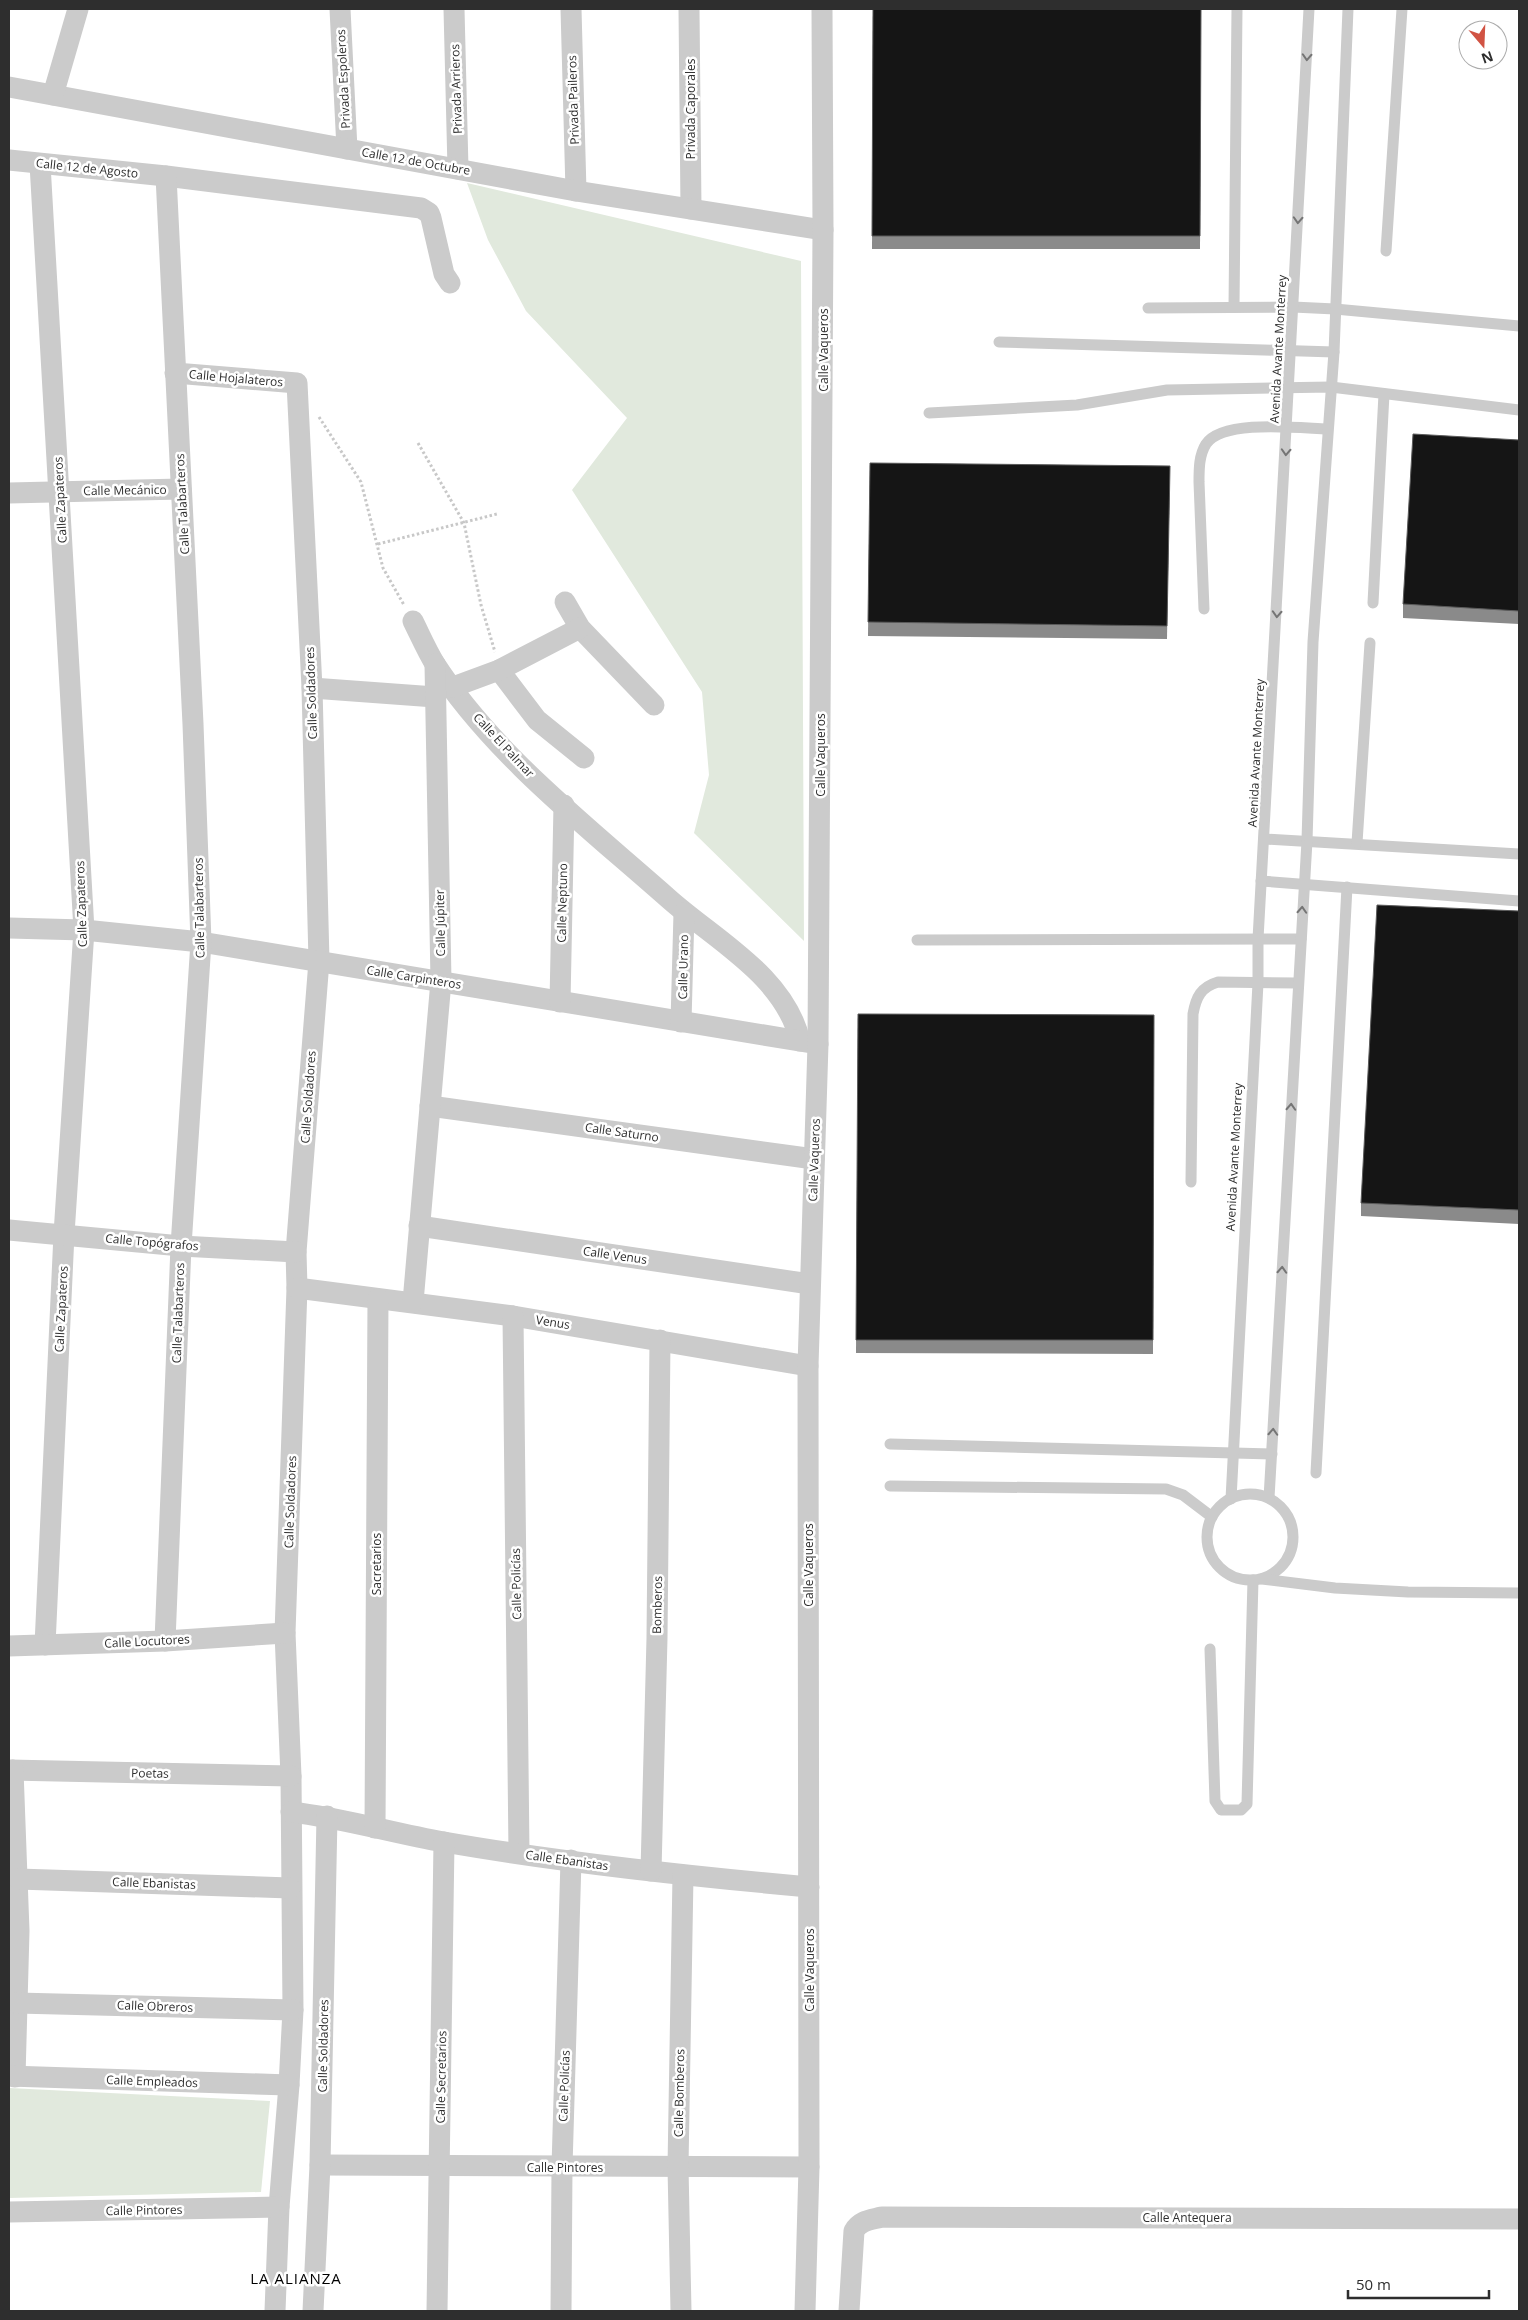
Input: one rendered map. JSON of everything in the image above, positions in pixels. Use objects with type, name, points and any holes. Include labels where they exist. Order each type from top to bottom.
[{"type":"street","points":[[53,95],[78,9]]},
{"type":"street","name":"Privada Espoleros","points":[[340,9],[347,149]]},
{"type":"street","name":"Privada Arrieros","points":[[454,9],[458,169]]},
{"type":"street","name":"Privada Paileros","points":[[571,9],[576,191]]},
{"type":"street","name":"Privada Caporales","points":[[689,9],[691,209]]},
{"type":"street","name":"Calle Vaqueros","points":[[805,2311],[809,2167],[808,1366],[814,1159],[809,1042],[823,230],[822,9]]},
{"type":"street","name":"Calle 12 de Octubre","points":[[9,86],[576,191],[823,230]]},
{"type":"street","name":"Calle 12 de Agosto","points":[[9,160],[166,176],[421,208],[429,213],[431,218],[444,274],[450,283]]},
{"type":"street","name":"Calle Zapateros","points":[[40,164],[84,930],[64,1234],[45,1645]]},
{"type":"street","name":"Calle Talabarteros","points":[[165,1640],[180,1246],[201,942],[194,724],[166,176]]},
{"type":"street","name":"Calle Hojalateros","points":[[175,373],[297,383]]},
{"type":"street","name":"Calle Soldadores","points":[[275,2311],[279,2207],[289,2085],[292,2010],[291,1776],[285,1633],[297,1288],[296,1252],[319,961],[312,688],[297,383]]},
{"type":"street","name":"Calle Mecánico","points":[[9,493],[60,490],[181,489]]},
{"type":"street","points":[[565,602],[580,628],[654,706]]},
{"type":"street","name":"Calle El Palmar","points":[[413,620],[435,664],[444,692],[494,737],[564,805],[684,913],[710,931],[762,978],[789,1011],[796,1025],[809,1042]]},
{"type":"street","points":[[312,688],[444,692],[500,670],[580,628]]},
{"type":"street","points":[[500,670],[537,720],[584,758]]},
{"type":"street","name":"Calle Júpiter","points":[[413,1302],[441,981],[444,692]]},
{"type":"street","name":"Calle Neptuno","points":[[560,1002],[564,805]]},
{"type":"street","name":"Calle Urano","points":[[681,1022],[684,913]]},
{"type":"street","name":"Calle Carpinteros","points":[[9,928],[84,930],[201,942],[809,1042]]},
{"type":"street","name":"Calle Saturno","points":[[430,1106],[814,1159]]},
{"type":"street","name":"Calle Venus","points":[[419,1226],[810,1284]]},
{"type":"street","name":"Calle Topógrafos","points":[[9,1230],[180,1246],[296,1252]]},
{"type":"street","name":"Venus","points":[[297,1288],[513,1316],[808,1366]]},
{"type":"street","name":"Sacretarios","points":[[375,1828],[378,1299]]},
{"type":"street","name":"Calle Policías","points":[[513,1316],[519,1853]]},
{"type":"street","name":"Bomberos","points":[[651,1871],[660,1340]]},
{"type":"street","name":"Calle Locutores","points":[[9,1646],[285,1633]]},
{"type":"street","points":[[11,1770],[18,1879],[14,1931],[17,2003],[12,2077]]},
{"type":"street","name":"Poetas","points":[[11,1770],[291,1776]]},
{"type":"street","points":[[291,1812],[328,1816]]},
{"type":"street","name":"Calle Soldadores","points":[[313,2311],[320,2165],[328,1816]]},
{"type":"street","name":"Calle Ebanistas","points":[[328,1816],[444,1842],[683,1875],[809,1887]]},
{"type":"street","name":"Calle Secretarios","points":[[437,2311],[444,1842]]},
{"type":"street","name":"Calle Policías","points":[[561,2311],[562,2166],[571,1860]]},
{"type":"street","name":"Calle Bomberos","points":[[681,2311],[678,2167],[683,1875]]},
{"type":"street","name":"Calle Ebanistas","points":[[18,1879],[290,1888]]},
{"type":"street","name":"Calle Obreros","points":[[17,2003],[292,2010]]},
{"type":"street","name":"Calle Empleados","points":[[12,2077],[289,2085]]},
{"type":"street","name":"Calle Pintores","points":[[320,2165],[809,2167]]},
{"type":"street","name":"Calle Pintores","points":[[9,2212],[279,2207]]},
{"type":"street","name":"Calle Antequera","points":[[849,2311],[852,2238],[857,2225],[882,2218],[1519,2219]]},
{"type":"lane","points":[[1234,307],[1237,9]]},
{"type":"lane","name":"Avenida Avante Monterrey","points":[[1230,1498],[1258,983],[1261,881],[1288,427],[1309,9]]},
{"type":"lane","points":[[1269,1498],[1297,983],[1307,841],[1313,642],[1334,352],[1348,9]]},
{"type":"lane","points":[[1386,251],[1402,9]]},
{"type":"lane","points":[[1148,308],[1293,307],[1335,309],[1519,326]]},
{"type":"lane","points":[[999,342],[1334,352]]},
{"type":"lane","points":[[929,412],[1077,405],[1167,390],[1331,388],[1519,410]]},
{"type":"lane","points":[[1373,603],[1384,394]]},
{"type":"lane","points":[[1204,609],[1199,473],[1207,443],[1215,435],[1227,430],[1288,427],[1327,429]]},
{"type":"lane","points":[[1357,843],[1370,643]]},
{"type":"lane","points":[[1265,839],[1519,854]]},
{"type":"lane","points":[[1261,881],[1519,901]]},
{"type":"lane","points":[[1316,1473],[1347,887]]},
{"type":"lane","points":[[917,940],[1301,940]]},
{"type":"lane","points":[[1191,1182],[1193,1014],[1195,1002],[1201,991],[1210,984],[1218,982],[1297,983]]},
{"type":"lane","points":[[890,1444],[1272,1454]]},
{"type":"lane","points":[[890,1486],[1166,1489],[1183,1495],[1212,1517]]},
{"type":"lane","points":[[1256,1579],[1272,1574],[1282,1565],[1289,1554],[1293,1542],[1292,1528],[1288,1516],[1280,1506],[1269,1498],[1256,1494],[1243,1494],[1230,1498],[1220,1506],[1212,1517],[1208,1535],[1211,1554],[1218,1565],[1228,1574],[1240,1578],[1362,1590],[1519,1593]]},
{"type":"lane","points":[[1210,1649],[1215,1801],[1221,1810],[1241,1810],[1247,1804],[1256,1579]]},
{"type":"path","points":[[318,416],[361,482],[383,568],[413,620]]},
{"type":"path","points":[[418,443],[464,523],[481,605],[500,670]]},
{"type":"path","points":[[378,544],[497,514]]},
{"type":"shaded area","points":[[467,183],[801,261],[804,941],[694,833],[709,775],[702,692],[572,490],[627,418],[526,311],[488,240]]},
{"type":"shaded area","points":[[9,2088],[270,2101],[261,2192],[9,2198]]},
{"type":"building","points":[[873,9],[1201,9],[1200,236],[872,236]]},
{"type":"building","points":[[1413,434],[1519,440],[1519,611],[1403,604]]},
{"type":"building","points":[[870,463],[1170,466],[1167,626],[868,622]]},
{"type":"building","points":[[1377,905],[1519,911],[1519,1210],[1361,1203]]},
{"type":"building","points":[[858,1014],[1154,1015],[1153,1340],[856,1340]]},
{"type":"district","name":"LA ALIANZA","points":[[296,2278]]}]
